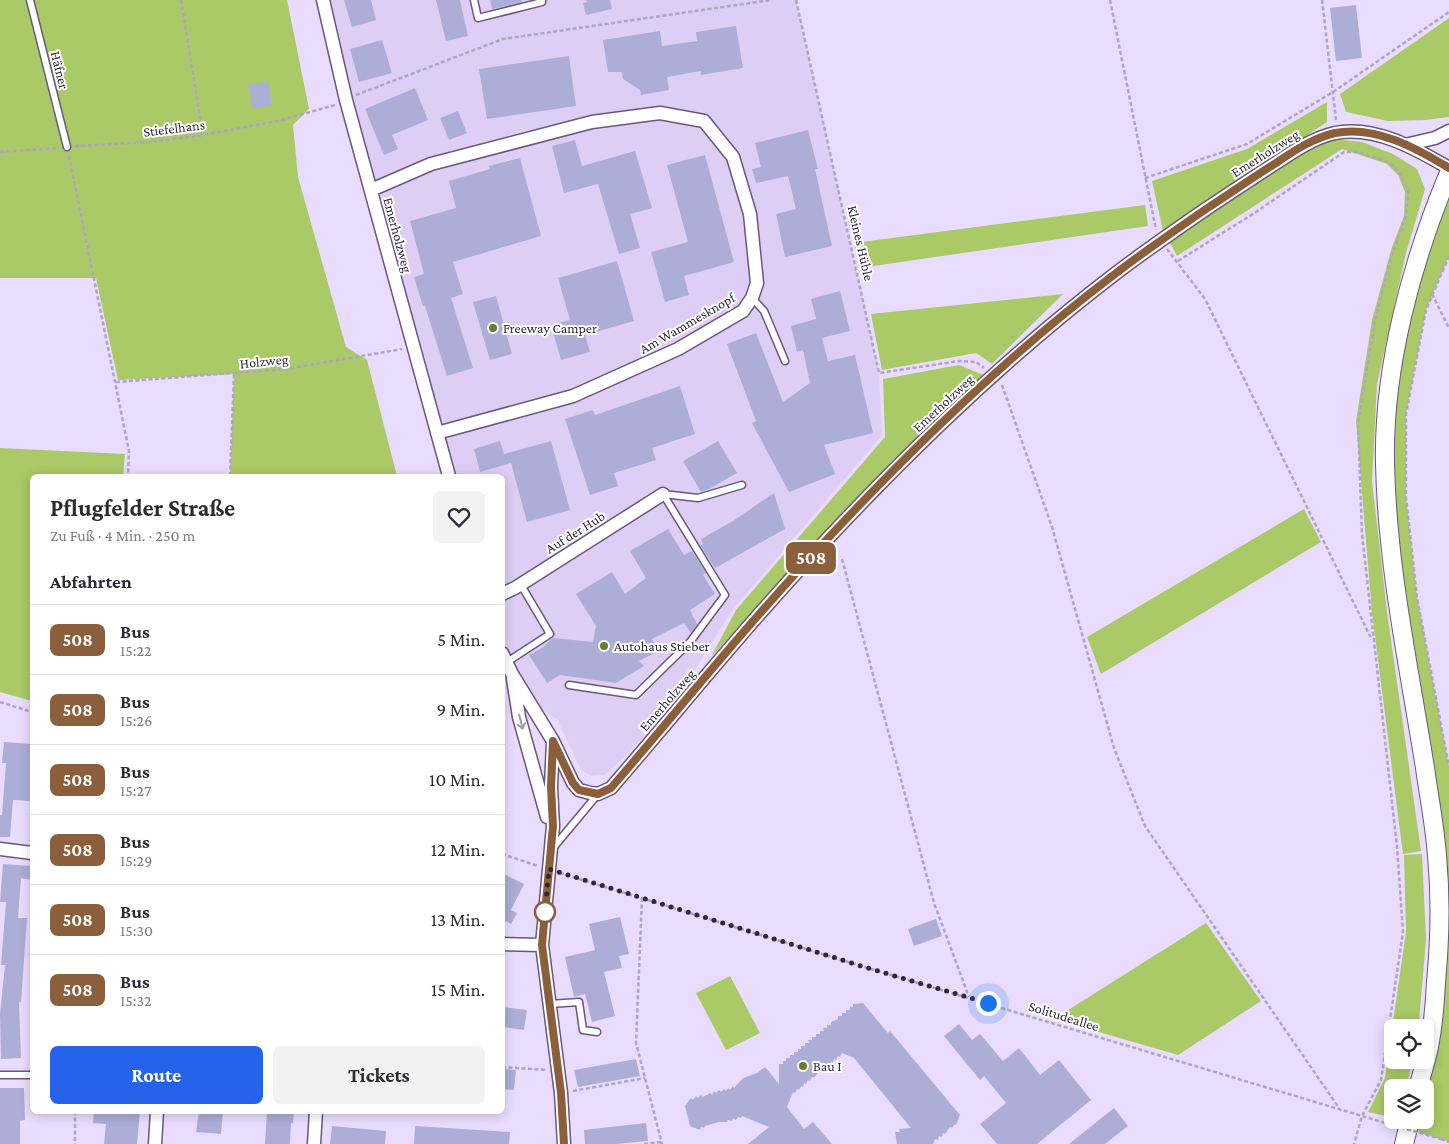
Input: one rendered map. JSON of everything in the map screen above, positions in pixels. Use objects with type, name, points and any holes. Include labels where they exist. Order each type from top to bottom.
[{"type":"main road","points":[[1420,1079],[1429,1046],[1435,1006],[1439,902],[1437,855],[1419,730],[1395,588],[1386,499],[1386,419],[1397,337],[1412,276],[1432,214],[1449,173]]},
{"type":"main road","points":[[1404,1144],[1408,1129]]},
{"type":"street","name":"Emerholzweg","points":[[323,0],[346,100],[447,474]]},
{"type":"street","name":"Am Wammesknopf","points":[[371,190],[431,164],[592,122],[660,113],[704,121],[733,157],[750,214],[757,283],[752,298],[743,312],[678,350],[573,396],[437,433]]},
{"type":"street","points":[[1405,145],[1435,138],[1449,131]]},
{"type":"street","name":"Emerholzweg","points":[[598,794],[611,788],[762,611],[905,459],[994,375],[1111,277],[1161,240],[1293,152],[1319,138],[1338,132],[1379,136],[1405,145],[1449,168]]},
{"type":"street","name":"Auf der Hub","points":[[505,592],[520,585],[663,494]]},
{"type":"street","points":[[507,663],[553,741],[573,783],[579,790],[598,794]]},
{"type":"street","points":[[507,663],[519,717],[548,821],[552,849]]},
{"type":"street","points":[[553,741],[551,764],[552,849],[542,945],[561,1093],[564,1144]]},
{"type":"street","points":[[0,849],[30,853]]},
{"type":"street","points":[[505,944],[542,945]]},
{"type":"street","points":[[155,1144],[157,1114]]},
{"type":"street","points":[[314,1144],[316,1114]]},
{"type":"lane","name":"Häfner","points":[[30,0],[67,147]]},
{"type":"lane","points":[[474,0],[478,18],[542,2],[542,0]]},
{"type":"lane","points":[[752,298],[764,311],[785,361]]},
{"type":"lane","points":[[663,494],[698,498],[742,485]]},
{"type":"lane","points":[[569,685],[636,695],[690,642],[726,595],[663,494]]},
{"type":"lane","points":[[507,663],[550,634],[520,585]]},
{"type":"lane","points":[[552,849],[598,794]]},
{"type":"lane","points":[[550,1004],[579,1002],[583,1030],[597,1032]]},
{"type":"lane","points":[[0,1075],[30,1075]]},
{"type":"path","points":[[181,0],[203,135]]},
{"type":"path","name":"Stiefelhans","points":[[0,152],[150,142],[203,135],[282,120],[346,100],[503,39],[771,0]]},
{"type":"path","name":"Kleines Hüble","points":[[796,0],[879,373],[959,361],[976,362],[994,375]]},
{"type":"path","points":[[1110,0],[1157,233],[1205,299],[1373,641]]},
{"type":"path","points":[[1322,0],[1338,132]]},
{"type":"path","points":[[1145,178],[1247,144],[1333,92],[1449,12]]},
{"type":"path","points":[[67,147],[116,382],[128,451],[128,474]]},
{"type":"path","points":[[1178,261],[1256,212],[1344,152],[1358,152],[1389,162],[1401,174],[1408,192],[1406,216],[1391,257],[1375,320],[1358,423],[1362,534],[1397,847],[1403,932],[1381,1080],[1362,1116],[1354,1144]]},
{"type":"path","points":[[1449,256],[1426,310],[1406,414],[1406,497],[1417,597],[1449,767]]},
{"type":"path","points":[[1432,293],[1449,328]]},
{"type":"path","name":"Holzweg","points":[[116,382],[288,369],[413,347]]},
{"type":"path","points":[[230,474],[234,374]]},
{"type":"path","points":[[994,375],[1002,384],[1008,397],[1045,509],[1114,748],[1145,826],[1339,1108]]},
{"type":"path","points":[[842,559],[934,903],[969,997]]},
{"type":"path","points":[[0,702],[30,711]]},
{"type":"path","name":"Solitudeallee","points":[[505,855],[871,969],[1449,1142]]},
{"type":"path","points":[[642,898],[636,1043],[662,1143],[644,1144]]},
{"type":"path","points":[[505,1067],[558,1070]]},
{"type":"path","points":[[561,1093],[645,1078]]},
{"type":"path","points":[[75,1114],[76,1144]]},
{"type":"shaded area","points":[[323,0],[796,0],[879,373],[882,435],[733,609],[679,695],[626,756],[605,775],[592,776],[581,770],[557,719],[531,703],[505,655],[505,474],[448,474]]},
{"type":"green space","points":[[0,0],[287,0],[309,109],[293,125],[298,177],[346,347],[367,360],[396,474],[230,474],[234,374],[118,380],[96,278],[0,278]]},
{"type":"green space","points":[[1449,18],[1449,117],[1388,121],[1346,112],[1340,94]]},
{"type":"green space","points":[[1327,102],[1327,122],[1163,231],[1152,181],[1247,149]]},
{"type":"green space","points":[[1335,139],[1362,142],[1393,154],[1417,169],[1425,189],[1406,253],[1377,384],[1372,481],[1387,612],[1421,851],[1403,854],[1372,613],[1356,421],[1372,320],[1392,247],[1404,216],[1405,192],[1398,175],[1387,164],[1342,149],[1177,256],[1169,241],[1303,153]]},
{"type":"green space","points":[[1449,173],[1449,256],[1426,310],[1406,414],[1406,497],[1417,597],[1449,767],[1449,1142],[1408,1129],[1434,1129],[1434,1079],[1426,1079],[1426,1069],[1434,1069],[1434,1019],[1430,1019],[1439,902],[1386,499],[1397,337]]},
{"type":"green space","points":[[1145,205],[1148,226],[860,268],[854,243]]},
{"type":"green space","points":[[1063,294],[992,364],[976,353],[882,370],[871,314]]},
{"type":"green space","points":[[959,365],[986,376],[892,461],[711,657],[736,610],[885,437],[883,379]]},
{"type":"green space","points":[[0,448],[125,454],[123,474],[30,474],[30,700],[0,692]]},
{"type":"green space","points":[[1304,509],[1321,542],[1101,674],[1087,637]]},
{"type":"green space","points":[[1422,854],[1426,940],[1419,1019],[1393,1019],[1406,932],[1404,855]]},
{"type":"green space","points":[[1206,923],[1261,1001],[1178,1055],[1054,1019]]},
{"type":"green space","points":[[730,976],[760,1033],[726,1050],[696,993]]},
{"type":"green space","points":[[1386,1069],[1410,1069],[1408,1079],[1385,1078]]},
{"type":"green space","points":[[1384,1080],[1384,1115],[1368,1112]]},
{"type":"building","points":[[344,0],[371,0],[376,20],[352,27]]},
{"type":"building","points":[[436,0],[460,0],[468,36],[446,41]]},
{"type":"building","points":[[490,0],[522,0],[522,2],[492,9]]},
{"type":"building","points":[[586,0],[610,0],[612,9],[586,15],[583,3],[587,2]]},
{"type":"building","points":[[1356,5],[1362,58],[1336,61],[1330,8]]},
{"type":"building","points":[[736,26],[743,68],[701,75],[701,71],[667,77],[669,90],[641,95],[640,90],[623,79],[622,72],[608,72],[603,40],[660,31],[662,46],[697,41],[696,32]]},
{"type":"building","points":[[382,40],[392,73],[359,82],[350,49]]},
{"type":"building","points":[[569,56],[576,106],[487,119],[479,69]]},
{"type":"building","points":[[268,82],[272,105],[253,109],[248,85]]},
{"type":"building","points":[[415,88],[428,120],[392,135],[398,149],[384,155],[365,109]]},
{"type":"building","points":[[458,111],[467,133],[449,140],[440,118]]},
{"type":"building","points":[[808,130],[818,169],[815,169],[832,246],[785,257],[776,214],[796,209],[788,176],[756,183],[752,169],[761,167],[755,143]]},
{"type":"building","points":[[575,140],[582,166],[635,151],[652,208],[630,214],[640,248],[619,254],[598,184],[564,193],[552,146]]},
{"type":"building","points":[[705,155],[734,262],[684,276],[689,295],[665,302],[651,252],[688,242],[667,165]]},
{"type":"building","points":[[520,158],[541,236],[453,262],[463,294],[451,298],[473,368],[447,376],[414,277],[424,274],[410,221],[456,208],[449,181],[490,169],[489,166]]},
{"type":"building","points":[[617,261],[634,321],[585,335],[590,352],[561,360],[551,325],[570,320],[558,278]]},
{"type":"building","points":[[840,291],[850,331],[822,338],[828,361],[855,355],[873,433],[824,445],[835,474],[789,492],[752,423],[756,421],[727,344],[756,333],[783,402],[810,383],[803,350],[797,352],[791,326],[816,319],[811,299]]},
{"type":"building","name":"Freeway Camper","points":[[496,296],[512,354],[490,360],[473,302]]},
{"type":"building","points":[[680,386],[695,434],[652,448],[656,460],[614,473],[618,486],[590,495],[565,419],[593,410],[595,415]]},
{"type":"building","points":[[500,441],[504,454],[551,441],[570,510],[527,522],[511,463],[480,472],[474,449]]},
{"type":"building","points":[[718,441],[737,473],[701,492],[683,461]]},
{"type":"building","points":[[774,493],[785,529],[715,568],[700,545],[703,544],[701,539],[733,521]]},
{"type":"building","points":[[668,529],[684,555],[692,551],[706,573],[703,575],[715,594],[690,610],[697,624],[691,633],[684,623],[652,639],[659,651],[639,661],[644,666],[616,683],[560,675],[547,683],[529,655],[542,648],[553,638],[593,642],[596,626],[576,594],[612,572],[625,594],[646,578],[630,551]]},
{"type":"building","points":[[4,742],[30,744],[30,801],[13,800],[10,837],[0,837],[0,815],[2,815],[6,763],[2,763]]},
{"type":"building","points":[[3,864],[30,866],[30,880],[21,878],[18,918],[27,918],[21,1002],[19,1002],[21,1058],[1,1059],[0,1014],[5,965],[1,965],[6,902],[0,902]]},
{"type":"building","points":[[505,874],[524,884],[511,910],[517,913],[511,924],[506,921],[505,922]]},
{"type":"building","points":[[620,917],[629,954],[619,956],[622,968],[604,972],[615,1016],[592,1022],[585,994],[574,997],[565,957],[595,950],[589,924]]},
{"type":"building","points":[[936,919],[942,936],[914,946],[908,929]]},
{"type":"building","points":[[863,1003],[888,1033],[890,1031],[960,1115],[956,1125],[952,1128],[950,1127],[945,1134],[943,1133],[942,1137],[939,1136],[938,1140],[935,1139],[933,1144],[897,1144],[895,1132],[900,1132],[899,1129],[911,1128],[854,1058],[842,1053],[836,1060],[834,1059],[833,1063],[831,1062],[827,1065],[825,1069],[823,1068],[821,1072],[819,1071],[814,1078],[812,1077],[810,1081],[808,1080],[806,1084],[804,1083],[803,1087],[801,1086],[799,1090],[797,1089],[795,1093],[793,1092],[787,1107],[804,1129],[813,1122],[832,1144],[748,1144],[769,1127],[742,1116],[736,1120],[733,1118],[732,1121],[728,1120],[727,1122],[705,1126],[704,1128],[701,1127],[700,1130],[690,1126],[685,1106],[691,1098],[693,1100],[696,1096],[698,1098],[701,1095],[703,1097],[710,1093],[712,1095],[714,1091],[716,1093],[719,1090],[721,1092],[724,1089],[726,1091],[728,1088],[730,1090],[743,1078],[757,1073],[765,1067],[779,1084],[779,1064],[783,1064],[786,1058],[794,1055],[794,1052],[798,1052],[801,1046],[809,1043],[808,1040],[816,1037],[816,1034],[820,1034],[820,1031],[824,1031],[823,1028],[831,1025],[831,1022],[838,1019],[838,1016],[846,1013],[846,1010],[850,1010],[853,1004]]},
{"type":"building","points":[[505,1007],[527,1010],[524,1030],[505,1027]]},
{"type":"building","points":[[959,1024],[972,1040],[980,1034],[1003,1061],[1019,1048],[1040,1075],[1059,1060],[1091,1100],[1037,1144],[997,1144],[980,1124],[1006,1103],[984,1076],[980,1080],[944,1036]]},
{"type":"building","points":[[636,1059],[640,1076],[578,1087],[574,1070]]},
{"type":"building","points":[[505,1069],[516,1070],[514,1090],[505,1089]]},
{"type":"building","points":[[0,1088],[24,1088],[25,1120],[20,1121],[20,1144],[0,1144]]},
{"type":"building","points":[[1114,1108],[1128,1126],[1105,1144],[1069,1144]]},
{"type":"building","points":[[94,1114],[140,1114],[137,1144],[104,1144],[106,1124],[93,1123]]},
{"type":"building","points":[[199,1114],[223,1114],[221,1134],[196,1132]]},
{"type":"building","points":[[267,1114],[294,1114],[293,1123],[291,1123],[290,1144],[265,1144]]},
{"type":"building","points":[[646,1123],[648,1141],[585,1144],[584,1130]]},
{"type":"building","points":[[332,1126],[386,1131],[385,1144],[330,1144]]},
{"type":"building","points":[[415,1126],[510,1132],[509,1144],[414,1144]]},
{"type":"bus line","name":"508","points":[[564,1144],[561,1093],[542,945],[553,826],[551,764],[553,741],[573,783],[579,790],[598,794],[611,788],[762,611],[905,459],[994,375],[1111,277],[1253,177],[1319,138],[1338,132],[1363,133],[1386,137],[1416,150],[1449,168]]},
{"type":"place","name":"Freeway Camper","points":[[493,328]]},
{"type":"place","name":"Autohaus Stieber","points":[[604,646]]},
{"type":"place","name":"Bau I","points":[[803,1066]]},
{"type":"route","points":[[545,912],[549,869],[871,969],[988,1003]]}]
